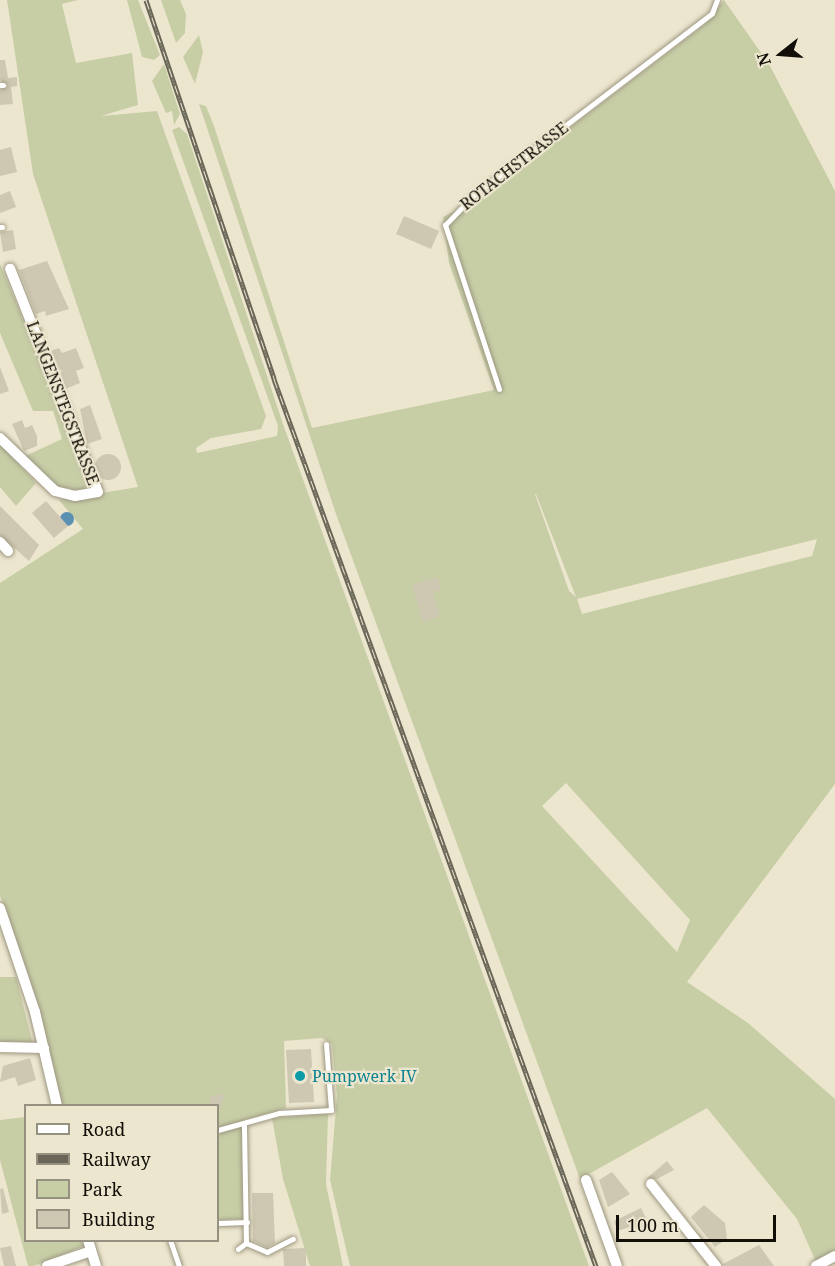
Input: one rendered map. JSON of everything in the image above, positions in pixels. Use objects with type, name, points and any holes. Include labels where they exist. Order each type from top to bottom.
[{"type":"street","name":"LANGENSTEGSTRASSE","points":[[0,438],[55,491],[75,496],[98,492],[10,269]]},
{"type":"street","points":[[0,542],[8,551]]},
{"type":"street","points":[[0,908],[4,929],[44,1048],[57,1104]]},
{"type":"street","points":[[0,1047],[44,1048]]},
{"type":"street","points":[[586,1180],[617,1266]]},
{"type":"street","points":[[651,1184],[716,1266]]},
{"type":"street","points":[[47,1266],[90,1246],[96,1266]]},
{"type":"street","points":[[816,1266],[835,1256]]},
{"type":"lane","name":"ROTACHSTRASSE","points":[[499,389],[445,225],[473,196],[712,13],[717,0]]},
{"type":"lane","points":[[219,1130],[279,1113],[331,1110],[326,1044]]},
{"type":"lane","points":[[244,1124],[246,1243]]},
{"type":"lane","points":[[219,1223],[247,1222]]},
{"type":"lane","points":[[246,1243],[267,1252],[293,1239]]},
{"type":"lane","points":[[171,1242],[179,1266]]},
{"type":"lane","points":[[238,1249],[246,1243]]},
{"type":"green space","points":[[7,0],[78,0],[62,4],[76,63],[132,53],[138,105],[101,116],[157,111],[266,416],[261,429],[211,438],[196,448],[197,453],[277,436],[278,426],[172,130],[179,127],[187,134],[284,427],[589,1266],[350,1266],[330,1180],[337,1096],[332,1044],[322,1038],[284,1041],[286,1108],[243,1120],[245,1219],[219,1220],[219,1104],[62,1104],[29,977],[0,896],[0,583],[83,529],[59,500],[138,487],[33,174]]},
{"type":"green space","points":[[127,0],[138,0],[160,55],[154,60],[142,57]]},
{"type":"green space","points":[[161,0],[180,0],[186,14],[185,33],[176,43]]},
{"type":"green space","points":[[724,0],[769,64],[835,191],[835,784],[687,982],[748,1023],[835,1099],[835,1253],[816,1262],[797,1219],[707,1108],[580,1179],[336,514],[199,104],[206,106],[214,126],[312,428],[494,390],[449,263],[443,217],[474,201],[704,25]],"holes":[[[536,494],[576,597],[569,591]],[[817,539],[812,556],[582,614],[577,599]],[[566,783],[690,920],[677,952],[542,806]]]},
{"type":"green space","points":[[199,35],[203,52],[195,84],[183,57]]},
{"type":"green space","points":[[164,64],[180,114],[174,125],[172,111],[166,113],[152,81]]},
{"type":"green space","points":[[0,264],[87,473],[90,488],[86,491],[58,487],[23,457],[62,439],[53,411],[33,411],[0,333]]},
{"type":"green space","points":[[0,444],[36,483],[16,506],[0,487]]},
{"type":"green space","points":[[0,977],[16,977],[33,1044],[0,1043]]},
{"type":"green space","points":[[328,1114],[326,1184],[343,1266],[310,1266],[283,1179],[272,1118]]},
{"type":"green space","points":[[24,1117],[24,1242],[82,1242],[84,1246],[34,1266],[28,1266],[0,1160],[0,1120]]},
{"type":"water","points":[[67,512],[72,514],[74,519],[72,524],[67,526],[62,524],[60,519],[62,514]]},
{"type":"building","points":[[0,60],[5,60],[8,78],[17,77],[17,86],[11,87],[13,104],[0,105],[0,90],[8,86],[0,80]]},
{"type":"building","points":[[11,147],[17,172],[0,176],[0,150]]},
{"type":"building","points":[[10,191],[16,207],[0,213],[0,195]]},
{"type":"building","points":[[404,216],[439,231],[431,249],[396,234]]},
{"type":"building","points":[[13,230],[16,249],[3,252],[0,232]]},
{"type":"building","points":[[47,261],[69,309],[46,316],[45,311],[36,314],[19,270]]},
{"type":"building","points":[[59,348],[62,353],[76,348],[84,368],[76,371],[80,383],[65,389],[50,351]]},
{"type":"building","points":[[0,367],[9,391],[0,394]]},
{"type":"building","points":[[90,405],[102,439],[87,444],[80,409]]},
{"type":"building","points":[[22,420],[25,428],[32,425],[37,436],[37,446],[24,451],[12,424]]},
{"type":"building","points":[[108,454],[117,458],[121,467],[117,476],[108,480],[99,476],[95,467],[99,458]]},
{"type":"building","points":[[46,501],[68,526],[54,538],[32,513]]},
{"type":"building","points":[[0,506],[39,545],[29,561],[0,535]]},
{"type":"building","points":[[438,577],[441,590],[433,592],[440,616],[423,622],[412,585]]},
{"type":"building","name":"Pumpwerk IV","points":[[311,1049],[314,1102],[289,1103],[286,1050]]},
{"type":"building","points":[[30,1058],[36,1080],[18,1086],[15,1077],[0,1082],[3,1066]]},
{"type":"building","points":[[225,1094],[221,1106],[210,1104],[210,1096]]},
{"type":"building","points":[[667,1161],[674,1170],[657,1179],[647,1178]]},
{"type":"building","points":[[612,1172],[630,1194],[608,1207],[599,1180]]},
{"type":"building","points":[[3,1188],[9,1212],[2,1214],[0,1189]]},
{"type":"building","points":[[252,1193],[273,1193],[275,1243],[267,1247],[253,1241]]},
{"type":"building","points":[[704,1205],[725,1223],[727,1239],[715,1247],[691,1217]]},
{"type":"building","points":[[641,1208],[650,1226],[642,1233],[633,1226],[617,1231],[614,1221]]},
{"type":"building","points":[[759,1245],[774,1266],[723,1266],[723,1264]]},
{"type":"building","points":[[11,1246],[16,1266],[4,1266],[0,1248]]},
{"type":"building","points":[[306,1248],[306,1266],[284,1266],[283,1249]]},
{"type":"railway","points":[[146,0],[274,379],[596,1266]]},
{"type":"place","name":"Pumpwerk IV","points":[[300,1076]]}]
